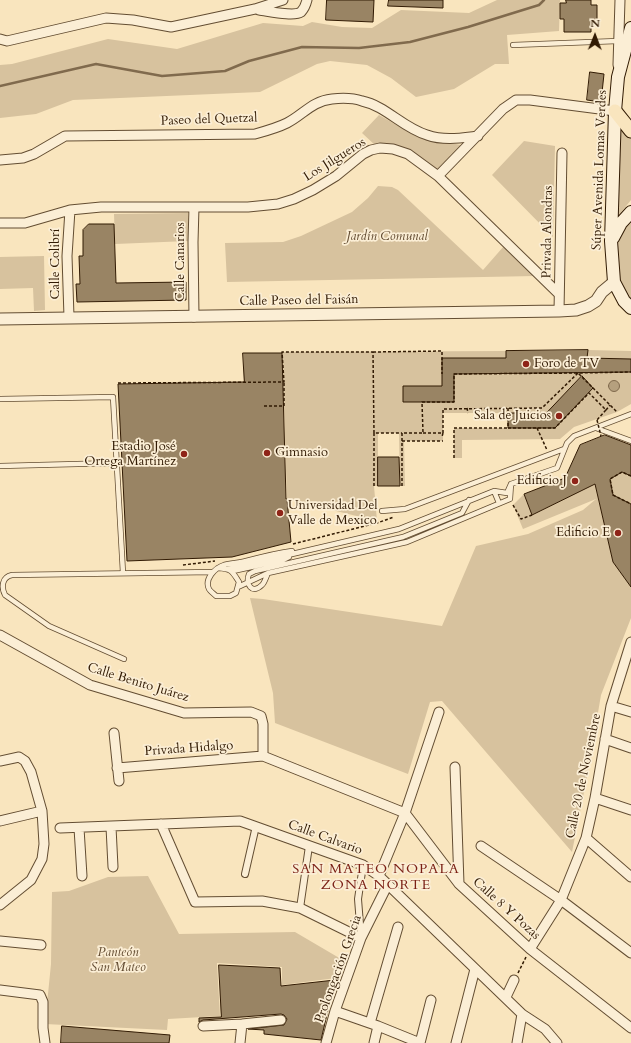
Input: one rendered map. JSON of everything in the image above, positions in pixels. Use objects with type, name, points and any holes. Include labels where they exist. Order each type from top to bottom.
[{"type":"main road","name":"Súper Avenida Lomas Verdes","points":[[615,286],[611,241],[615,111],[618,77],[631,28]]},
{"type":"main road","points":[[615,111],[631,131]]},
{"type":"main road","points":[[611,241],[621,223],[631,212]]},
{"type":"main road","points":[[615,286],[631,308]]},
{"type":"street","points":[[0,39],[7,40],[106,18],[133,20],[171,26],[255,9],[283,0],[285,7],[293,14]]},
{"type":"street","points":[[618,77],[620,0]]},
{"type":"street","points":[[255,9],[293,14],[300,13],[305,2]]},
{"type":"street","name":"Paseo del Quetzal","points":[[0,160],[16,159],[28,156],[65,136],[255,134],[271,130],[287,123],[320,101],[333,99],[362,100],[372,104],[407,126],[426,135],[448,139],[478,136]]},
{"type":"street","points":[[438,176],[503,109],[516,100],[530,100],[615,111]]},
{"type":"street","name":"Los Jilgueros","points":[[0,223],[25,223],[70,210],[101,207],[248,207],[278,204],[313,190],[336,176],[363,154],[371,150],[380,148],[393,149],[408,154],[438,176],[559,294]]},
{"type":"street","name":"Privada Alondras","points":[[559,311],[562,153]]},
{"type":"street","name":"Calle Canarios","points":[[194,207],[194,317]]},
{"type":"street","name":"Calle Colibrí","points":[[69,317],[67,256],[70,210]]},
{"type":"street","name":"Calle Paseo del Faisán","points":[[0,319],[559,311],[576,310],[585,307],[596,301],[602,292],[615,286]]},
{"type":"street","name":"Calle Benito Juárez","points":[[0,635],[90,685],[184,713],[251,712],[261,716],[264,724],[263,756]]},
{"type":"street","name":"Calle 20 de Noviembre","points":[[530,949],[561,900],[586,838],[595,798],[611,706],[631,642]]},
{"type":"street","points":[[611,706],[631,712]]},
{"type":"street","points":[[379,876],[405,813],[439,712]]},
{"type":"street","points":[[114,733],[118,781]]},
{"type":"street","points":[[605,739],[631,748]]},
{"type":"street","points":[[263,756],[405,813]]},
{"type":"street","name":"Privada Hidalgo","points":[[117,768],[263,756]]},
{"type":"street","points":[[0,761],[19,757],[25,761],[31,772],[42,811],[44,844],[42,860],[31,880],[1,903]]},
{"type":"street","points":[[455,767],[459,884]]},
{"type":"street","points":[[595,798],[631,810]]},
{"type":"street","points":[[0,821],[42,811]]},
{"type":"street","name":"Calle 8 Y Pozas","points":[[405,813],[459,884],[530,949],[631,1028]]},
{"type":"street","name":"Calle Calvario","points":[[60,828],[240,821],[363,865],[388,884],[522,1014],[545,1029],[557,1043]]},
{"type":"street","points":[[161,824],[196,902],[262,901],[300,908],[361,938]]},
{"type":"street","points":[[244,874],[256,826]]},
{"type":"street","points":[[111,827],[113,867]]},
{"type":"street","points":[[79,828],[82,876]]},
{"type":"street","points":[[586,838],[631,877]]},
{"type":"street","points":[[300,908],[309,846]]},
{"type":"street","points":[[481,846],[561,900],[631,953]]},
{"type":"street","points":[[361,938],[358,899],[363,865]]},
{"type":"street","name":"Prolongación Grecia","points":[[326,1043],[334,1011],[361,938],[388,884]]},
{"type":"street","points":[[374,1043],[374,1025],[398,927]]},
{"type":"street","points":[[0,941],[41,945]]},
{"type":"street","points":[[456,1043],[475,969]]},
{"type":"street","points":[[506,997],[514,980]]},
{"type":"street","points":[[0,990],[40,995],[43,1002],[42,1028],[45,1043]]},
{"type":"street","points":[[334,1011],[374,1025],[403,1040],[420,1043],[431,1000]]},
{"type":"street","points":[[517,1043],[522,1014]]},
{"type":"street","points":[[203,1026],[281,1020]]},
{"type":"street","points":[[240,1043],[242,1024]]},
{"type":"lane","points":[[513,45],[618,41]]},
{"type":"lane","points":[[0,398],[114,397],[116,463],[123,573]]},
{"type":"lane","points":[[233,571],[239,582],[236,593],[230,596],[216,596],[209,589],[208,580],[213,572],[224,565],[281,553],[304,550],[399,529],[494,491],[507,493],[511,484],[557,468],[567,443],[574,436],[631,414]]},
{"type":"lane","points":[[596,428],[631,440]]},
{"type":"lane","points":[[382,511],[405,510],[564,449]]},
{"type":"lane","points":[[0,466],[116,463]]},
{"type":"lane","points":[[238,587],[268,573],[407,542],[510,499],[511,484]]},
{"type":"lane","points":[[494,491],[499,503]]},
{"type":"lane","points":[[268,573],[263,584],[257,589],[248,586],[248,574],[403,537],[462,513],[469,500]]},
{"type":"lane","points":[[228,569],[282,557],[304,550]]},
{"type":"lane","points":[[218,568],[233,571],[283,560],[304,550]]},
{"type":"lane","points":[[124,659],[49,626],[9,598],[2,590],[2,583],[12,575],[213,572]]},
{"type":"path","points":[[264,406],[284,406],[282,352],[442,351],[442,374]]},
{"type":"path","points":[[373,352],[374,486]]},
{"type":"path","points":[[423,432],[422,402],[454,402],[454,374],[631,372]]},
{"type":"path","points":[[578,373],[617,412]]},
{"type":"path","points":[[442,437],[443,409],[542,408],[578,373]]},
{"type":"path","points":[[118,383],[284,382]]},
{"type":"path","points":[[454,458],[454,428],[554,428],[589,392],[606,410]]},
{"type":"path","points":[[601,436],[597,420],[610,405]]},
{"type":"path","points":[[467,408],[468,413]]},
{"type":"path","points":[[508,408],[508,428]]},
{"type":"path","points":[[537,428],[544,444]]},
{"type":"path","points":[[374,433],[442,433]]},
{"type":"path","points":[[402,433],[402,486]]},
{"type":"path","points":[[402,440],[442,441]]},
{"type":"path","points":[[631,476],[622,472],[610,479],[613,495],[631,504]]},
{"type":"path","points":[[510,499],[521,519],[532,515]]},
{"type":"path","points":[[287,546],[377,524],[399,516]]},
{"type":"path","points":[[177,566],[217,561]]},
{"type":"path","points":[[514,980],[530,949]]},
{"type":"green space","points":[[497,0],[560,0],[559,31],[507,35],[509,64],[495,64],[454,89],[416,97],[391,78],[367,65],[330,61],[317,64],[260,92],[73,100],[36,114],[0,118],[0,65],[12,64],[108,39],[177,49],[263,23],[303,26],[312,22],[342,27],[372,28],[401,10],[469,13]]},
{"type":"green space","points":[[379,115],[409,132],[424,138],[461,145],[436,172],[419,160],[376,146],[362,133]]},
{"type":"green space","points":[[621,126],[631,138],[631,200],[618,216]]},
{"type":"green space","points":[[524,141],[555,146],[553,237],[492,175]]},
{"type":"green space","name":"Jardín Comunal","points":[[378,186],[392,187],[398,190],[483,270],[504,246],[535,276],[227,282],[225,243],[283,242],[301,236],[352,212],[368,198]]},
{"type":"green space","points":[[188,213],[188,241],[115,244],[114,214]]},
{"type":"green space","points":[[631,223],[631,302],[620,284],[616,260],[616,246],[624,230]]},
{"type":"green space","points":[[44,256],[45,310],[34,311],[33,288],[0,289],[0,257]]},
{"type":"green space","points":[[588,350],[631,351],[631,359],[587,358]]},
{"type":"green space","points":[[506,351],[506,358],[442,358],[442,386],[453,402],[454,374],[631,372],[631,404],[617,412],[574,427],[560,439],[462,440],[462,458],[454,458],[454,428],[554,428],[593,388],[582,377],[546,413],[443,413],[443,441],[404,441],[405,486],[400,486],[399,433],[378,433],[378,486],[374,486],[377,521],[287,499],[282,352]]},
{"type":"green space","points":[[622,472],[631,476],[631,504],[613,495],[610,479]]},
{"type":"green space","points":[[595,484],[613,562],[631,587],[631,618],[601,695],[572,852],[442,701],[430,702],[408,774],[275,723],[273,693],[250,598],[442,626],[476,546],[528,534],[583,510],[596,499],[523,529],[513,505],[524,494],[532,515]]},
{"type":"green space","name":"Panteón San Mateo","points":[[148,876],[179,934],[295,932],[341,959],[336,978],[282,985],[282,967],[217,963],[220,1016],[168,1019],[167,1030],[45,1024],[51,964],[52,892],[69,891],[108,877]]},
{"type":"shaded area","points":[[614,380],[618,382],[620,386],[618,390],[614,392],[610,390],[608,386],[610,382]]},
{"type":"building","points":[[327,0],[374,0],[373,22],[326,20]]},
{"type":"building","points":[[389,0],[443,0],[443,8],[388,6]]},
{"type":"building","points":[[566,0],[591,0],[591,5],[597,5],[597,21],[591,21],[591,32],[564,32],[564,19],[560,19],[560,3],[566,3]]},
{"type":"building","points":[[590,72],[604,74],[601,102],[587,100]]},
{"type":"building","points":[[89,224],[114,224],[116,283],[186,282],[186,300],[77,302],[76,284],[80,284],[79,256],[83,256],[83,230]]},
{"type":"building","points":[[588,350],[587,358],[631,359],[631,372],[454,374],[454,402],[403,402],[403,386],[442,386],[442,358],[506,358],[506,351]]},
{"type":"building","name":"Estadio José Ortega Martínez","points":[[243,353],[282,353],[286,499],[291,542],[232,557],[127,561],[118,384],[244,382]]},
{"type":"building","points":[[582,376],[593,388],[555,428],[508,428],[508,413],[546,413]]},
{"type":"building","points":[[605,435],[631,445],[631,476],[622,472],[610,479],[613,495],[631,504],[631,587],[613,562],[595,484],[532,515],[524,494],[565,478],[580,445]]},
{"type":"building","points":[[378,457],[399,457],[400,486],[378,486]]},
{"type":"building","points":[[219,965],[280,968],[281,986],[335,980],[321,1040],[264,1034],[264,1030],[248,1029],[284,1025],[287,1019],[281,1014],[203,1020],[199,1022],[199,1018],[221,1017]]},
{"type":"building","points":[[62,1026],[170,1035],[169,1043],[61,1043]]},
{"type":"waterway","points":[[0,86],[96,64],[162,76],[225,71],[249,61],[302,47],[359,48],[410,42],[468,27],[539,5],[544,0]]},
{"type":"place","name":"Foro de TV","points":[[526,364]]},
{"type":"place","name":"Sala de Juicios","points":[[559,416]]},
{"type":"place","name":"Gimnasio","points":[[267,453]]},
{"type":"place","name":"Estadio José Ortega Martínez","points":[[184,454]]},
{"type":"place","name":"Edificio J","points":[[575,481]]},
{"type":"place","name":"Universidad Del Valle de Mexico","points":[[280,513]]},
{"type":"place","name":"Edificio E","points":[[618,533]]},
{"type":"district","name":"SAN MATEO NOPALA ZONA NORTE","points":[[376,878]]}]
